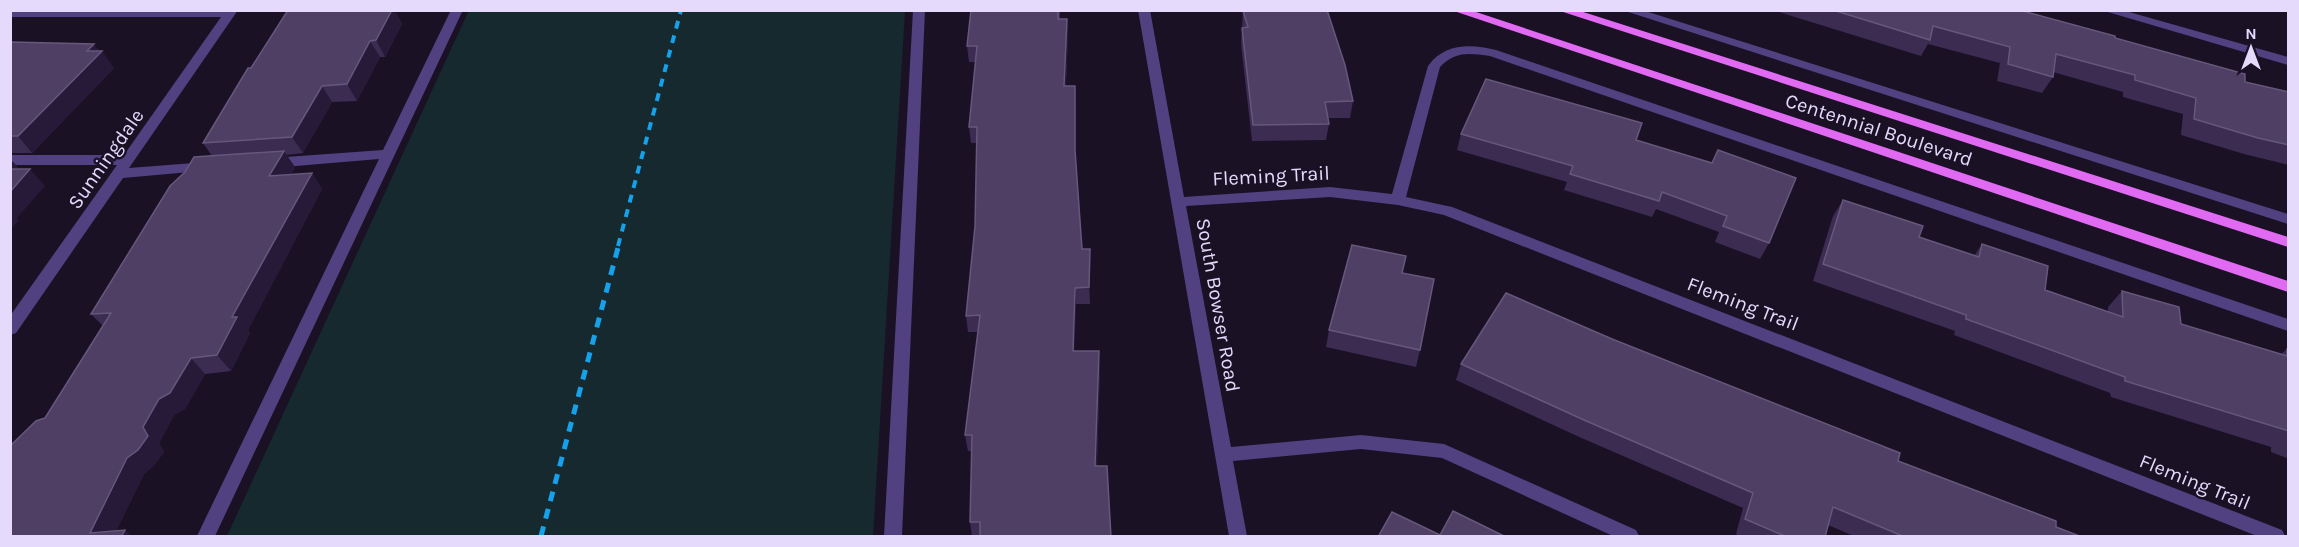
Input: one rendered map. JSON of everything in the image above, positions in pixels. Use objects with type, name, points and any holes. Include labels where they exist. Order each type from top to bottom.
[{"type":"main road","name":"Centennial Boulevard","points":[[1457,10],[2289,287]]},
{"type":"main road","name":"Centennial Boulevard","points":[[1563,10],[2289,242]]},
{"type":"street","points":[[206,537],[457,10]]},
{"type":"street","points":[[893,537],[919,10]]},
{"type":"street","name":"South Bowser Road","points":[[1144,10],[1238,537]]},
{"type":"street","points":[[1628,10],[2289,219]]},
{"type":"street","points":[[2107,10],[2289,61]]},
{"type":"street","points":[[12,12],[231,12]]},
{"type":"street","name":"Sunningdale","points":[[10,329],[231,12]]},
{"type":"street","points":[[1398,200],[1434,66],[1444,54],[1464,49],[1492,52],[2289,325]]},
{"type":"street","points":[[261,164],[390,154]]},
{"type":"street","points":[[10,160],[129,160]]},
{"type":"street","points":[[120,173],[225,166]]},
{"type":"street","name":"Fleming Trail","points":[[1178,202],[1330,192],[1398,200],[1447,211],[2276,537]]},
{"type":"street","points":[[1224,455],[1361,442],[1444,451],[1630,537]]},
{"type":"shaded area","points":[[469,10],[905,11],[873,536],[227,536]]},
{"type":"building","points":[[288,10],[392,10],[376,40],[370,41],[347,84],[322,86],[292,137],[203,143],[248,68],[251,68]]},
{"type":"building","points":[[971,10],[1058,10],[1058,19],[1067,19],[1064,86],[1075,86],[1075,150],[1082,249],[1090,249],[1089,287],[1075,288],[1073,351],[1099,351],[1095,466],[1107,466],[1111,537],[980,537],[980,522],[970,522],[972,435],[965,435],[980,315],[966,316],[975,226],[977,127],[969,127],[977,46],[967,46]]},
{"type":"building","points":[[1327,10],[1345,65],[1353,101],[1325,102],[1329,124],[1253,125],[1242,28],[1248,27],[1243,11]]},
{"type":"building","points":[[1833,10],[2019,10],[2245,74],[2245,82],[2289,92],[2289,145],[2194,119],[2196,98],[2135,80],[2135,75],[2056,54],[2053,77],[2008,64],[2010,47],[1933,26],[1930,40]]},
{"type":"building","points":[[10,42],[94,44],[87,51],[102,51],[18,136],[10,136]]},
{"type":"building","points":[[1486,79],[1642,123],[1636,140],[1712,163],[1718,150],[1796,178],[1769,243],[1723,226],[1727,216],[1662,192],[1659,201],[1570,174],[1573,166],[1461,134]]},
{"type":"building","points":[[284,151],[269,176],[312,173],[232,317],[237,317],[217,355],[191,358],[170,393],[159,399],[143,427],[148,436],[138,450],[127,458],[90,533],[125,530],[121,537],[10,537],[10,446],[36,421],[45,418],[111,313],[91,314],[170,186],[185,172],[194,157]]},
{"type":"building","points":[[10,169],[30,169],[10,192]]},
{"type":"building","points":[[1843,200],[1923,226],[1919,237],[1979,257],[1982,244],[2048,266],[2045,290],[2123,317],[2122,291],[2179,307],[2181,324],[2287,356],[2287,349],[2289,349],[2289,431],[2125,381],[2125,377],[1966,319],[1966,315],[1823,264]]},
{"type":"building","points":[[1352,245],[1406,256],[1402,273],[1434,279],[1420,350],[1329,330]]},
{"type":"building","points":[[1506,293],[1612,339],[1900,453],[1898,461],[2056,521],[2056,527],[2082,537],[1905,537],[1833,507],[1825,537],[1787,537],[1745,519],[1753,493],[1461,364]]},
{"type":"building","points":[[1453,511],[1506,537],[1378,537],[1392,512],[1440,535]]},
{"type":"railway","points":[[618,246],[681,10]]},
{"type":"railway","points":[[541,536],[619,244]]}]
